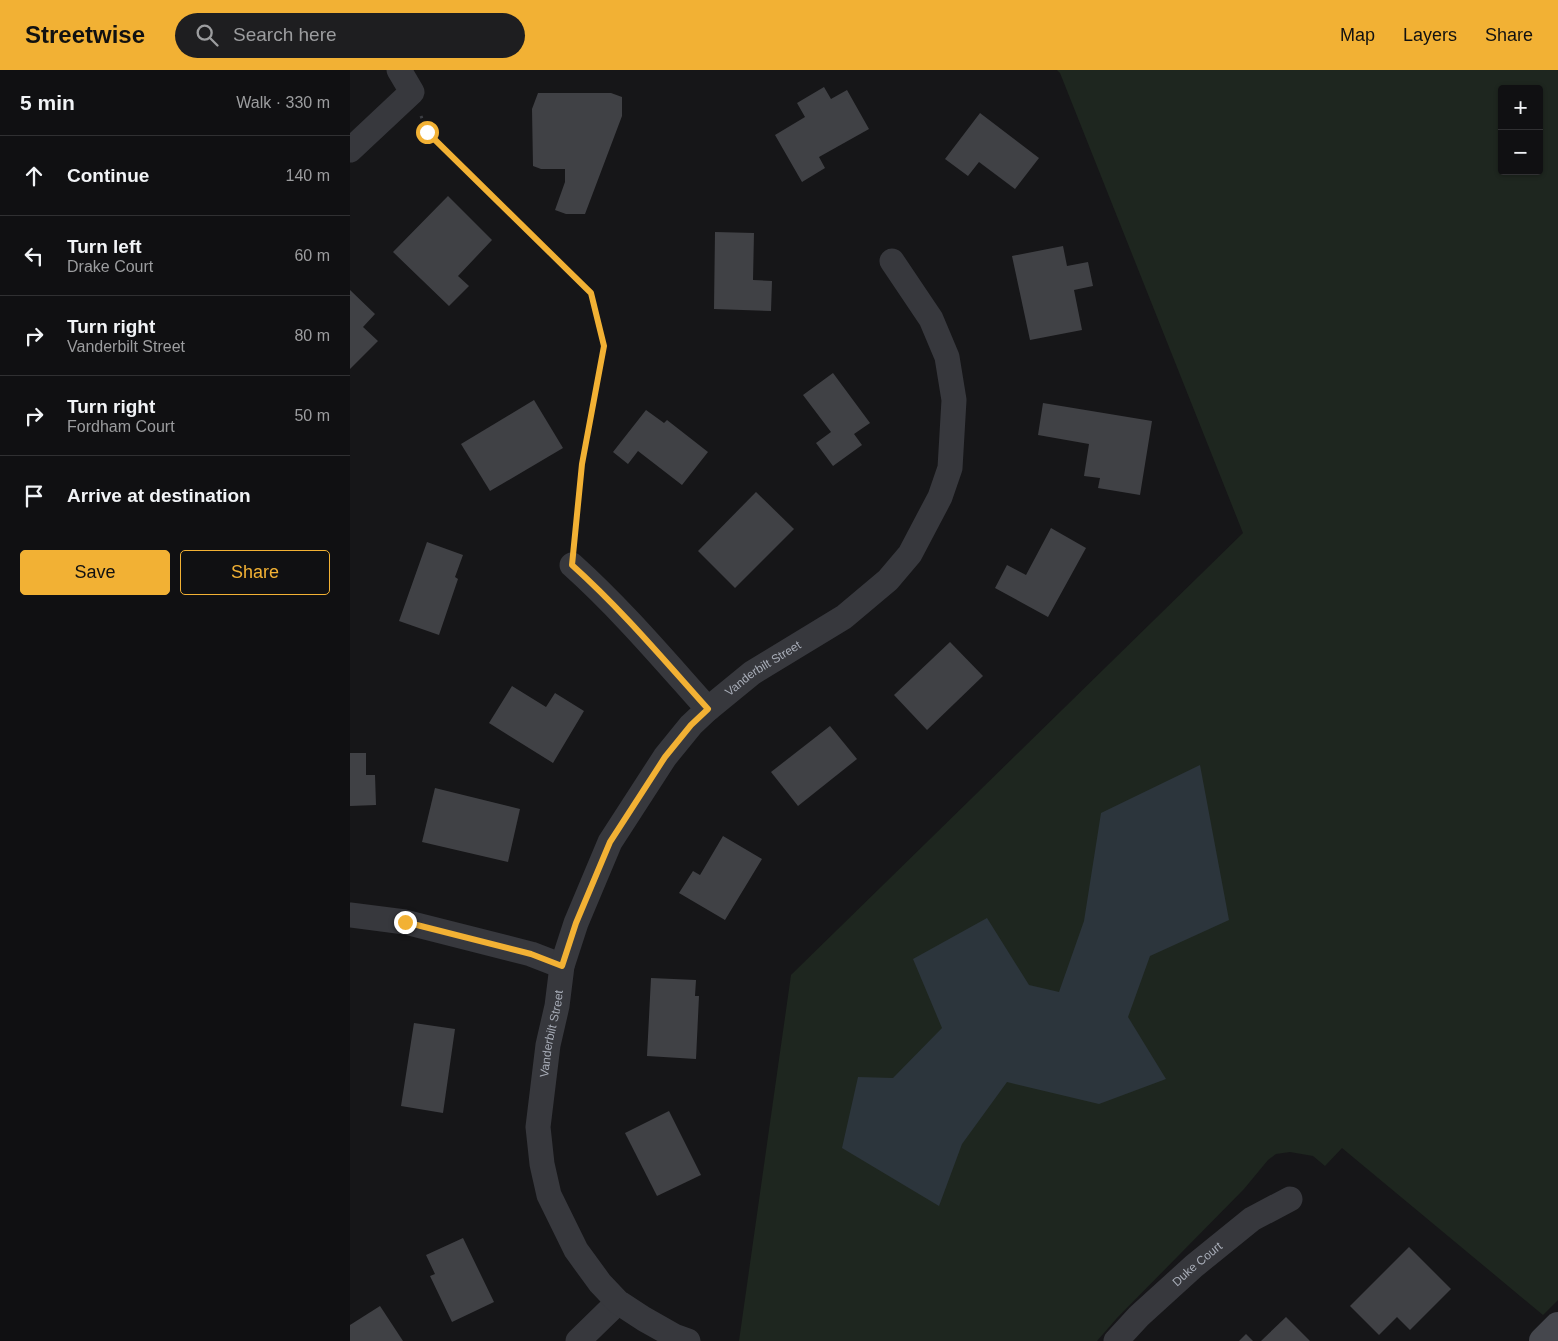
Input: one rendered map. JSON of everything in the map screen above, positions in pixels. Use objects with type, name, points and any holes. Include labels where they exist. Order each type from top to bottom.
[{"type":"main road","points":[[1543,1341],[1558,1326]]},
{"type":"street","points":[[350,150],[412,92],[399,70]]},
{"type":"street","name":"Vanderbilt Street","points":[[688,1341],[674,1336],[618,1302],[600,1283],[576,1250],[549,1195],[542,1164],[538,1127],[548,1045],[557,1006],[562,966],[576,923],[610,842],[665,757],[691,725],[752,673],[844,617],[888,580],[910,554],[940,497],[950,468],[954,400],[947,357],[931,319],[892,261]]},
{"type":"street","points":[[572,565],[645,637],[708,709]]},
{"type":"street","points":[[350,915],[405,922],[531,954],[562,966]]},
{"type":"street","name":"Duke Court","points":[[1116,1341],[1139,1316],[1194,1266],[1245,1224],[1290,1199]]},
{"type":"street","points":[[578,1341],[618,1302]]},
{"type":"path","points":[[412,92],[427,132],[591,293],[604,346],[582,464],[572,565]]},
{"type":"shaded area","points":[[1057,70],[1558,70],[1558,1300],[1543,1315],[1342,1148],[1325,1166],[1313,1156],[1290,1152],[1276,1154],[1268,1160],[1244,1189],[1117,1318],[1097,1341],[739,1341],[791,975],[1243,533],[1060,73]]},
{"type":"shaded area","points":[[1200,765],[1229,920],[1150,956],[1128,1017],[1166,1079],[1099,1104],[1007,1082],[962,1144],[939,1206],[842,1148],[858,1077],[893,1078],[942,1028],[913,959],[987,918],[1029,985],[1059,992],[1084,921],[1101,813]]},
{"type":"building","points":[[824,87],[831,99],[847,90],[869,129],[819,157],[825,168],[802,182],[775,135],[805,117],[797,103]]},
{"type":"building","points":[[538,93],[611,93],[622,97],[622,116],[585,214],[566,214],[555,210],[565,182],[565,169],[541,169],[533,166],[532,109]]},
{"type":"building","points":[[980,113],[1039,158],[1015,189],[979,162],[968,176],[945,159]]},
{"type":"building","points":[[448,196],[492,240],[458,276],[469,286],[449,306],[393,252]]},
{"type":"building","points":[[715,232],[754,233],[753,280],[772,281],[771,311],[714,309]]},
{"type":"building","points":[[1063,246],[1067,266],[1088,262],[1093,286],[1074,290],[1082,330],[1030,340],[1012,256]]},
{"type":"building","points":[[350,290],[375,314],[363,327],[378,341],[350,369]]},
{"type":"building","points":[[833,373],[870,423],[854,434],[862,445],[833,466],[816,443],[831,432],[803,395]]},
{"type":"building","points":[[534,400],[563,448],[490,491],[461,444]]},
{"type":"building","points":[[1043,403],[1152,421],[1140,495],[1098,488],[1100,478],[1084,476],[1089,444],[1038,435]]},
{"type":"building","points":[[646,410],[664,423],[667,420],[708,452],[682,485],[638,451],[628,464],[613,452]]},
{"type":"building","points":[[756,492],[794,529],[735,588],[698,551]]},
{"type":"building","points":[[1051,528],[1086,548],[1048,617],[995,588],[1007,565],[1026,575]]},
{"type":"building","points":[[427,542],[463,555],[455,577],[458,579],[439,635],[399,621]]},
{"type":"building","points":[[950,642],[983,676],[927,730],[894,695]]},
{"type":"building","points":[[512,686],[546,707],[555,693],[584,711],[553,763],[489,723]]},
{"type":"building","points":[[830,726],[857,759],[798,806],[771,772]]},
{"type":"building","points":[[350,753],[366,753],[366,775],[375,775],[376,805],[350,806]]},
{"type":"building","points":[[435,788],[520,809],[508,862],[422,842]]},
{"type":"building","points":[[723,836],[762,859],[725,920],[679,893],[693,871],[700,875]]},
{"type":"building","points":[[651,978],[696,980],[695,996],[699,996],[696,1059],[647,1056]]},
{"type":"building","points":[[414,1023],[455,1029],[443,1113],[401,1106]]},
{"type":"building","points":[[669,1111],[701,1175],[657,1196],[625,1133]]},
{"type":"building","points":[[463,1238],[494,1302],[452,1322],[430,1276],[435,1274],[426,1255]]},
{"type":"building","points":[[1409,1247],[1451,1289],[1410,1330],[1397,1317],[1379,1335],[1350,1306]]},
{"type":"building","points":[[380,1306],[403,1341],[350,1341],[350,1325]]},
{"type":"building","points":[[1286,1317],[1310,1341],[1261,1341]]},
{"type":"building","points":[[1246,1334],[1253,1341],[1239,1341]]},
{"type":"route","points":[[405,922],[531,954],[562,966],[576,923],[610,842],[665,757],[691,725],[708,709],[645,637],[572,565],[582,464],[604,346],[591,293],[427,132]]}]
